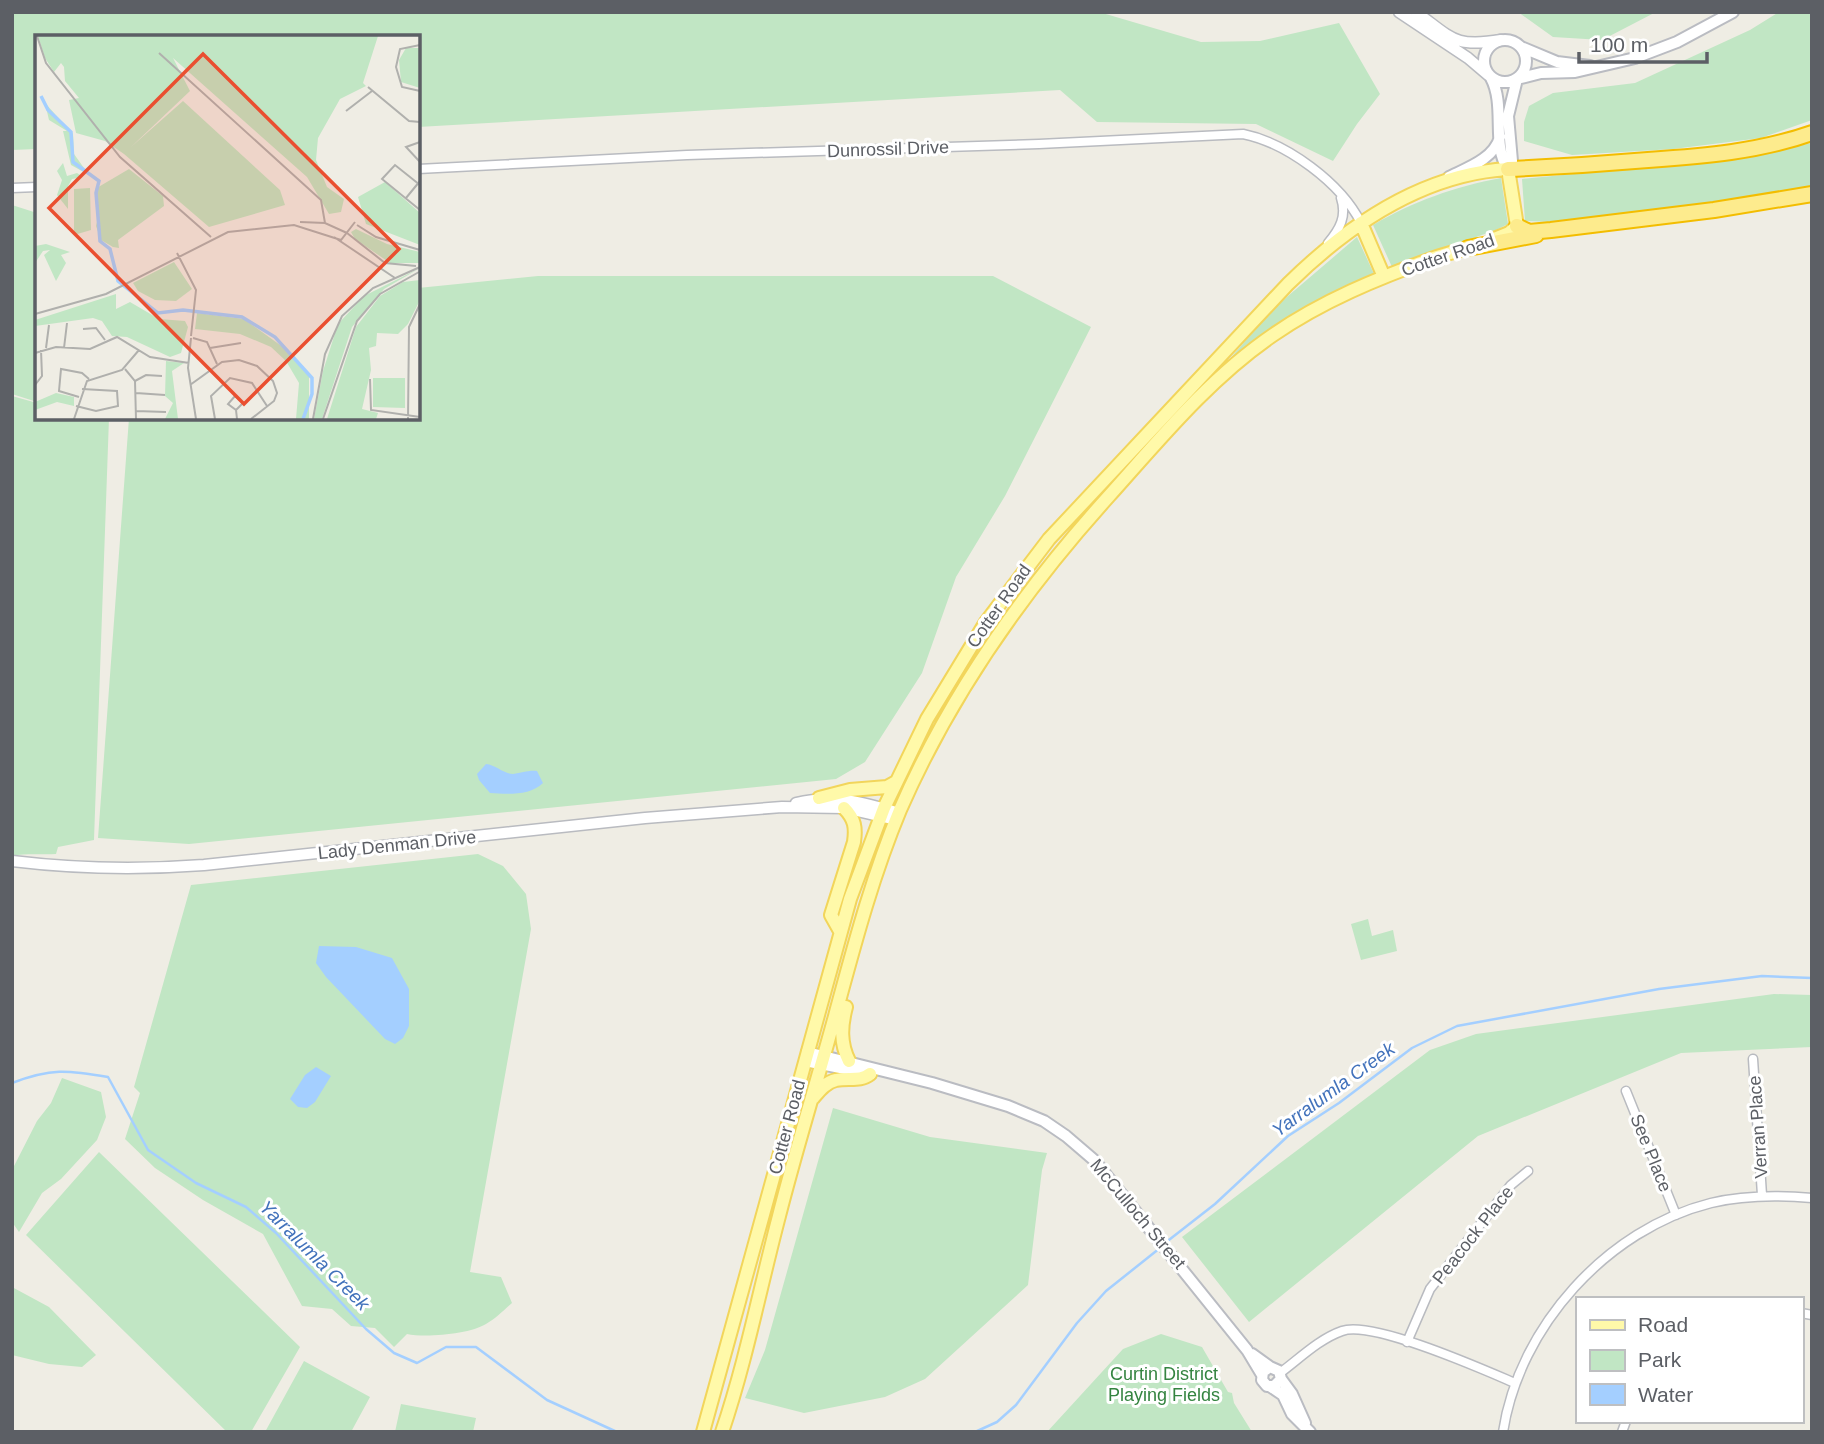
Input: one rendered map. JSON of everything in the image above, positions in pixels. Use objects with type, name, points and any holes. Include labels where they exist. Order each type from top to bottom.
[{"type":"highway","points":[[1508,169],[1690,158],[1743,152],[1812,133]]},
{"type":"highway","points":[[1517,226],[1530,232],[1551,230],[1714,210],[1812,194]]},
{"type":"highway","points":[[1468,248],[1551,230]]},
{"type":"main road","points":[[1490,76],[1506,83],[1541,73],[1568,74],[1635,58],[1662,49],[1733,12]]},
{"type":"main road","points":[[1521,47],[1527,64],[1517,79],[1508,116],[1512,161],[1508,169],[1504,163],[1500,137],[1499,96],[1484,65],[1485,54],[1491,45],[1501,40],[1510,40],[1557,62],[1596,66]]},
{"type":"main road","points":[[1428,188],[1486,158],[1495,149],[1500,137]]},
{"type":"main road","name":"Cotter Road","points":[[703,1432],[840,931],[882,812],[927,719],[964,655],[1037,554],[1115,466],[1314,258],[1362,223],[1428,188],[1469,176],[1508,169],[1517,226],[1504,235],[1384,277],[1338,298],[1295,321],[1233,365],[1077,531],[972,672],[947,714],[898,816],[876,873],[771,1248],[737,1388],[722,1432]]},
{"type":"main road","points":[[1362,223],[1384,277]]},
{"type":"main road","points":[[818,798],[850,790],[887,787],[896,782]]},
{"type":"main road","points":[[840,931],[831,915],[854,842],[855,830],[852,816],[845,808]]},
{"type":"main road","points":[[849,1061],[844,1051],[841,1032],[861,954],[858,932]]},
{"type":"main road","name":"McCulloch Street","points":[[806,1057],[870,1074],[885,1072]]},
{"type":"main road","name":"McCulloch Street","points":[[823,1060],[849,1061],[971,1094],[1044,1121],[1066,1136],[1094,1160],[1266,1371]]},
{"type":"main road","points":[[811,1100],[827,1083],[863,1079],[870,1074]]},
{"type":"main road","points":[[1276,1368],[1309,1430],[1292,1414],[1283,1395],[1264,1383],[1266,1371],[1276,1368]]},
{"type":"main road","points":[[1271,1387],[1277,1385],[1281,1376]]},
{"type":"street","points":[[1399,12],[1490,76]]},
{"type":"street","points":[[1416,12],[1451,38],[1461,42],[1474,45],[1501,40]]},
{"type":"street","name":"Dunrossil Drive","points":[[420,169],[687,155],[1039,144],[1230,133],[1253,136],[1285,149],[1309,166],[1339,194],[1362,223]]},
{"type":"street","points":[[12,188],[35,187]]},
{"type":"street","points":[[1314,258],[1341,226],[1344,209],[1339,194]]},
{"type":"street","name":"Lady Denman Drive","points":[[782,807],[818,798],[857,800],[882,812]]},
{"type":"street","name":"Lady Denman Drive","points":[[12,862],[92,869],[165,868],[645,818],[782,807],[845,808],[898,816]]},
{"type":"street","name":"Verran Place","points":[[1753,1059],[1762,1195]]},
{"type":"street","name":"See Place","points":[[1626,1091],[1676,1215]]},
{"type":"street","name":"Peacock Place","points":[[1407,1342],[1430,1289],[1511,1185],[1528,1171]]},
{"type":"street","points":[[1503,1432],[1507,1406],[1528,1353],[1568,1293],[1597,1264],[1676,1215],[1709,1204],[1762,1195],[1812,1198]]},
{"type":"street","points":[[1281,1376],[1325,1339],[1344,1330],[1365,1329],[1515,1383]]},
{"type":"green space","points":[[12,12],[1099,12],[1201,42],[1260,41],[1339,23],[1380,94],[1333,161],[1256,124],[1097,122],[1060,90],[420,127],[420,35],[35,35],[35,149],[12,150]]},
{"type":"green space","points":[[1518,12],[1656,12],[1602,40],[1553,37]]},
{"type":"green space","points":[[1779,12],[1812,12],[1812,120],[1761,138],[1673,149],[1572,155],[1524,141],[1524,122],[1529,106],[1553,93],[1635,83],[1750,30]]},
{"type":"green space","points":[[1812,143],[1812,189],[1704,206],[1552,222],[1525,221],[1522,179],[1740,158]]},
{"type":"green space","points":[[1501,178],[1508,224],[1392,267],[1373,225],[1435,196]]},
{"type":"green space","points":[[12,205],[35,212],[35,401],[12,394]]},
{"type":"green space","points":[[1357,237],[1374,274],[1298,311],[1214,377],[1274,308]]},
{"type":"green space","points":[[538,276],[993,276],[1091,327],[1005,496],[956,577],[922,673],[865,762],[836,779],[189,844],[98,838],[129,420],[420,420],[420,288]]},
{"type":"green space","points":[[12,396],[35,402],[35,420],[109,420],[94,840],[58,847],[56,854],[12,856]]},
{"type":"green space","points":[[478,854],[503,866],[526,894],[531,929],[470,1272],[501,1277],[512,1303],[493,1320],[479,1327],[448,1334],[407,1334],[394,1347],[375,1328],[351,1326],[332,1309],[302,1306],[263,1234],[203,1200],[155,1168],[125,1139],[140,1093],[134,1087],[191,885]]},
{"type":"green space","points":[[1368,919],[1372,936],[1393,930],[1397,951],[1361,960],[1351,924]]},
{"type":"green space","points":[[1774,994],[1812,995],[1812,1047],[1681,1053],[1478,1136],[1249,1322],[1182,1237],[1430,1050],[1476,1034]]},
{"type":"green space","points":[[62,1078],[101,1092],[106,1117],[97,1140],[61,1179],[42,1193],[19,1232],[12,1222],[12,1170],[37,1121],[51,1103]]},
{"type":"green space","points":[[833,1108],[930,1137],[1047,1153],[1042,1170],[1028,1285],[925,1379],[885,1397],[804,1413],[745,1398],[765,1350]]},
{"type":"green space","points":[[99,1152],[300,1347],[251,1432],[227,1432],[26,1235]]},
{"type":"green space","points":[[12,1287],[49,1307],[96,1355],[82,1367],[49,1364],[12,1355]]},
{"type":"green space","name":"Curtin District Playing Fields","points":[[1161,1334],[1202,1347],[1228,1392],[1232,1393],[1234,1403],[1252,1432],[1047,1432],[1123,1349]]},
{"type":"green space","points":[[304,1361],[370,1397],[351,1432],[265,1432]]},
{"type":"green space","points":[[401,1404],[476,1418],[473,1432],[395,1432]]},
{"type":"water","points":[[486,764],[510,774],[537,771],[543,783],[525,792],[490,793],[477,774]]},
{"type":"water","points":[[319,946],[356,947],[392,958],[409,989],[409,1026],[403,1038],[395,1044],[385,1039],[326,977],[316,963]]},
{"type":"water","points":[[316,1067],[331,1076],[315,1102],[307,1108],[298,1107],[290,1099],[305,1075]]},
{"type":"waterway","name":"Yarralumla Creek","points":[[1165,1243],[1215,1204],[1288,1136],[1339,1103],[1412,1048],[1457,1026],[1659,989],[1762,976],[1812,978]]},
{"type":"waterway","name":"Yarralumla Creek","points":[[12,1083],[59,1072],[108,1077],[148,1150],[196,1183],[246,1207],[276,1233],[366,1329],[394,1353],[417,1363],[446,1347],[476,1347],[547,1400],[617,1432]]},
{"type":"waterway","name":"Yarralumla Creek","points":[[975,1432],[997,1422],[1016,1405],[1077,1323],[1106,1291],[1160,1248]]}]
